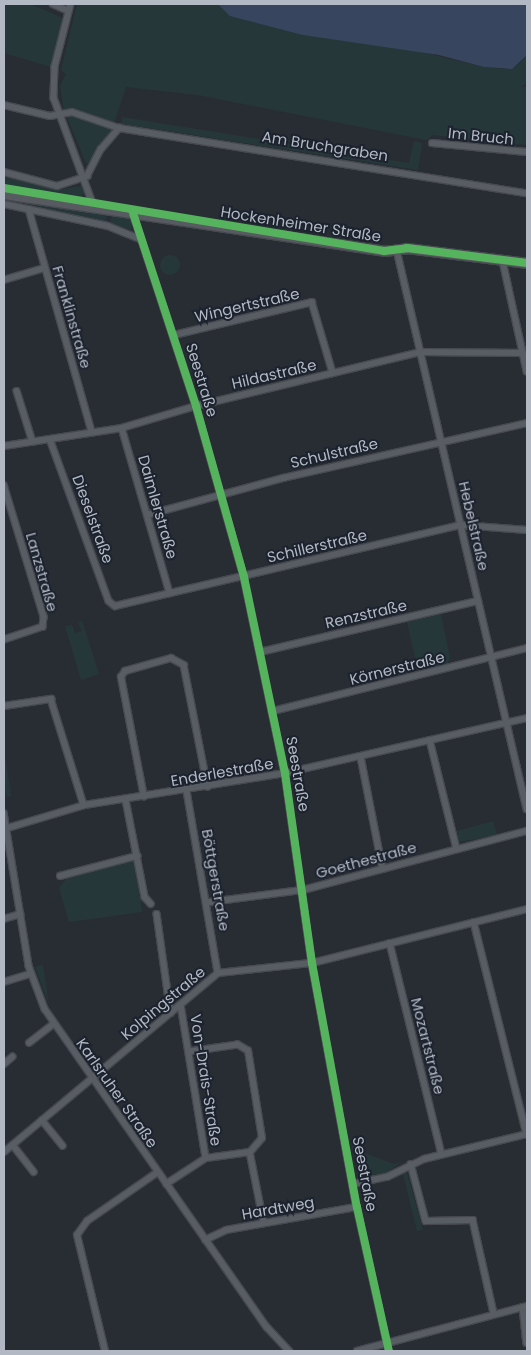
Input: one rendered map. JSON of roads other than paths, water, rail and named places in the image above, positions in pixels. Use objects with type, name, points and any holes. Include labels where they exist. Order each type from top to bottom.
[{"type":"street","points":[[54,4],[69,11]]},
{"type":"street","points":[[71,4],[55,67],[54,98],[87,176],[94,206]]},
{"type":"street","name":"Am Bruchgraben","points":[[4,106],[60,115],[72,112],[119,128],[527,193]]},
{"type":"street","points":[[4,172],[56,186],[87,176],[101,149],[119,128]]},
{"type":"street","name":"Im Bruch","points":[[432,143],[527,152]]},
{"type":"street","name":"Hockenheimer Straße","points":[[4,194],[397,250],[527,263]]},
{"type":"street","points":[[4,204],[108,226],[140,239]]},
{"type":"street","name":"Franklinstraße","points":[[29,209],[44,268],[92,432]]},
{"type":"street","name":"Seestraße","points":[[134,213],[140,239],[196,406],[244,577],[285,773],[312,963],[357,1207],[390,1351]]},
{"type":"street","name":"Hebelstraße","points":[[397,250],[527,809]]},
{"type":"street","points":[[502,261],[527,371]]},
{"type":"street","points":[[4,280],[44,268]]},
{"type":"street","name":"Wingertstraße","points":[[174,336],[312,302],[333,373]]},
{"type":"street","name":"Hildastraße","points":[[4,446],[122,428],[196,406],[421,352],[523,353]]},
{"type":"street","points":[[17,391],[33,442]]},
{"type":"street","name":"Schulstraße","points":[[147,514],[221,494],[442,441],[527,423]]},
{"type":"street","name":"Daimlerstraße","points":[[122,428],[170,593]]},
{"type":"street","name":"Dieselstraße","points":[[50,439],[109,601],[115,606]]},
{"type":"street","name":"Lanzstraße","points":[[4,485],[44,617],[43,627],[4,640]]},
{"type":"street","name":"Schillerstraße","points":[[115,606],[461,525],[527,530]]},
{"type":"street","name":"Renzstraße","points":[[260,652],[478,601]]},
{"type":"street","name":"Körnerstraße","points":[[273,711],[527,648]]},
{"type":"street","points":[[144,797],[121,677],[125,671],[170,658],[184,665],[208,788]]},
{"type":"street","points":[[4,706],[51,699],[84,805]]},
{"type":"street","name":"Enderlestraße","points":[[8,828],[84,805],[208,788],[285,773],[361,758],[527,718]]},
{"type":"street","points":[[430,740],[456,849]]},
{"type":"street","points":[[361,758],[383,869]]},
{"type":"street","name":"Böttgerstraße","points":[[187,791],[210,902],[218,973]]},
{"type":"street","points":[[126,800],[137,856],[151,904]]},
{"type":"street","name":"Karlsruher Straße","points":[[4,813],[31,974],[54,1024],[277,1341],[290,1351]]},
{"type":"street","name":"Goethestraße","points":[[210,902],[303,890],[527,831]]},
{"type":"street","points":[[4,854],[12,852]]},
{"type":"street","points":[[60,876],[137,856]]},
{"type":"street","name":"Kolpingstraße","points":[[4,1152],[218,973],[312,963],[527,908]]},
{"type":"street","points":[[4,919],[20,914]]},
{"type":"street","points":[[157,914],[171,1013]]},
{"type":"street","points":[[353,1184],[387,1177],[411,1164],[442,1154],[527,1134],[474,922]]},
{"type":"street","name":"Mozartstraße","points":[[390,943],[442,1154]]},
{"type":"street","points":[[4,982],[31,974]]},
{"type":"street","name":"Von-Drais-Straße","points":[[181,1005],[206,1158]]},
{"type":"street","points":[[29,1043],[54,1024]]},
{"type":"street","points":[[166,1184],[206,1158],[250,1152],[259,1144],[262,1132],[248,1051],[238,1045],[189,1052]]},
{"type":"street","points":[[4,1064],[12,1057]]},
{"type":"street","points":[[42,1120],[63,1146]]},
{"type":"street","points":[[13,1144],[34,1172]]},
{"type":"street","points":[[250,1152],[264,1223]]},
{"type":"street","points":[[411,1164],[426,1221],[473,1220],[494,1313]]},
{"type":"street","points":[[105,1351],[77,1235],[87,1221],[158,1172]]},
{"type":"street","name":"Hardtweg","points":[[205,1240],[226,1230],[357,1207]]},
{"type":"street","points":[[357,1351],[388,1344],[494,1313],[525,1307],[527,1343]]},
{"type":"water","points":[[218,4],[527,4],[527,55],[512,69],[484,67],[439,55],[303,35],[230,16]]}]
